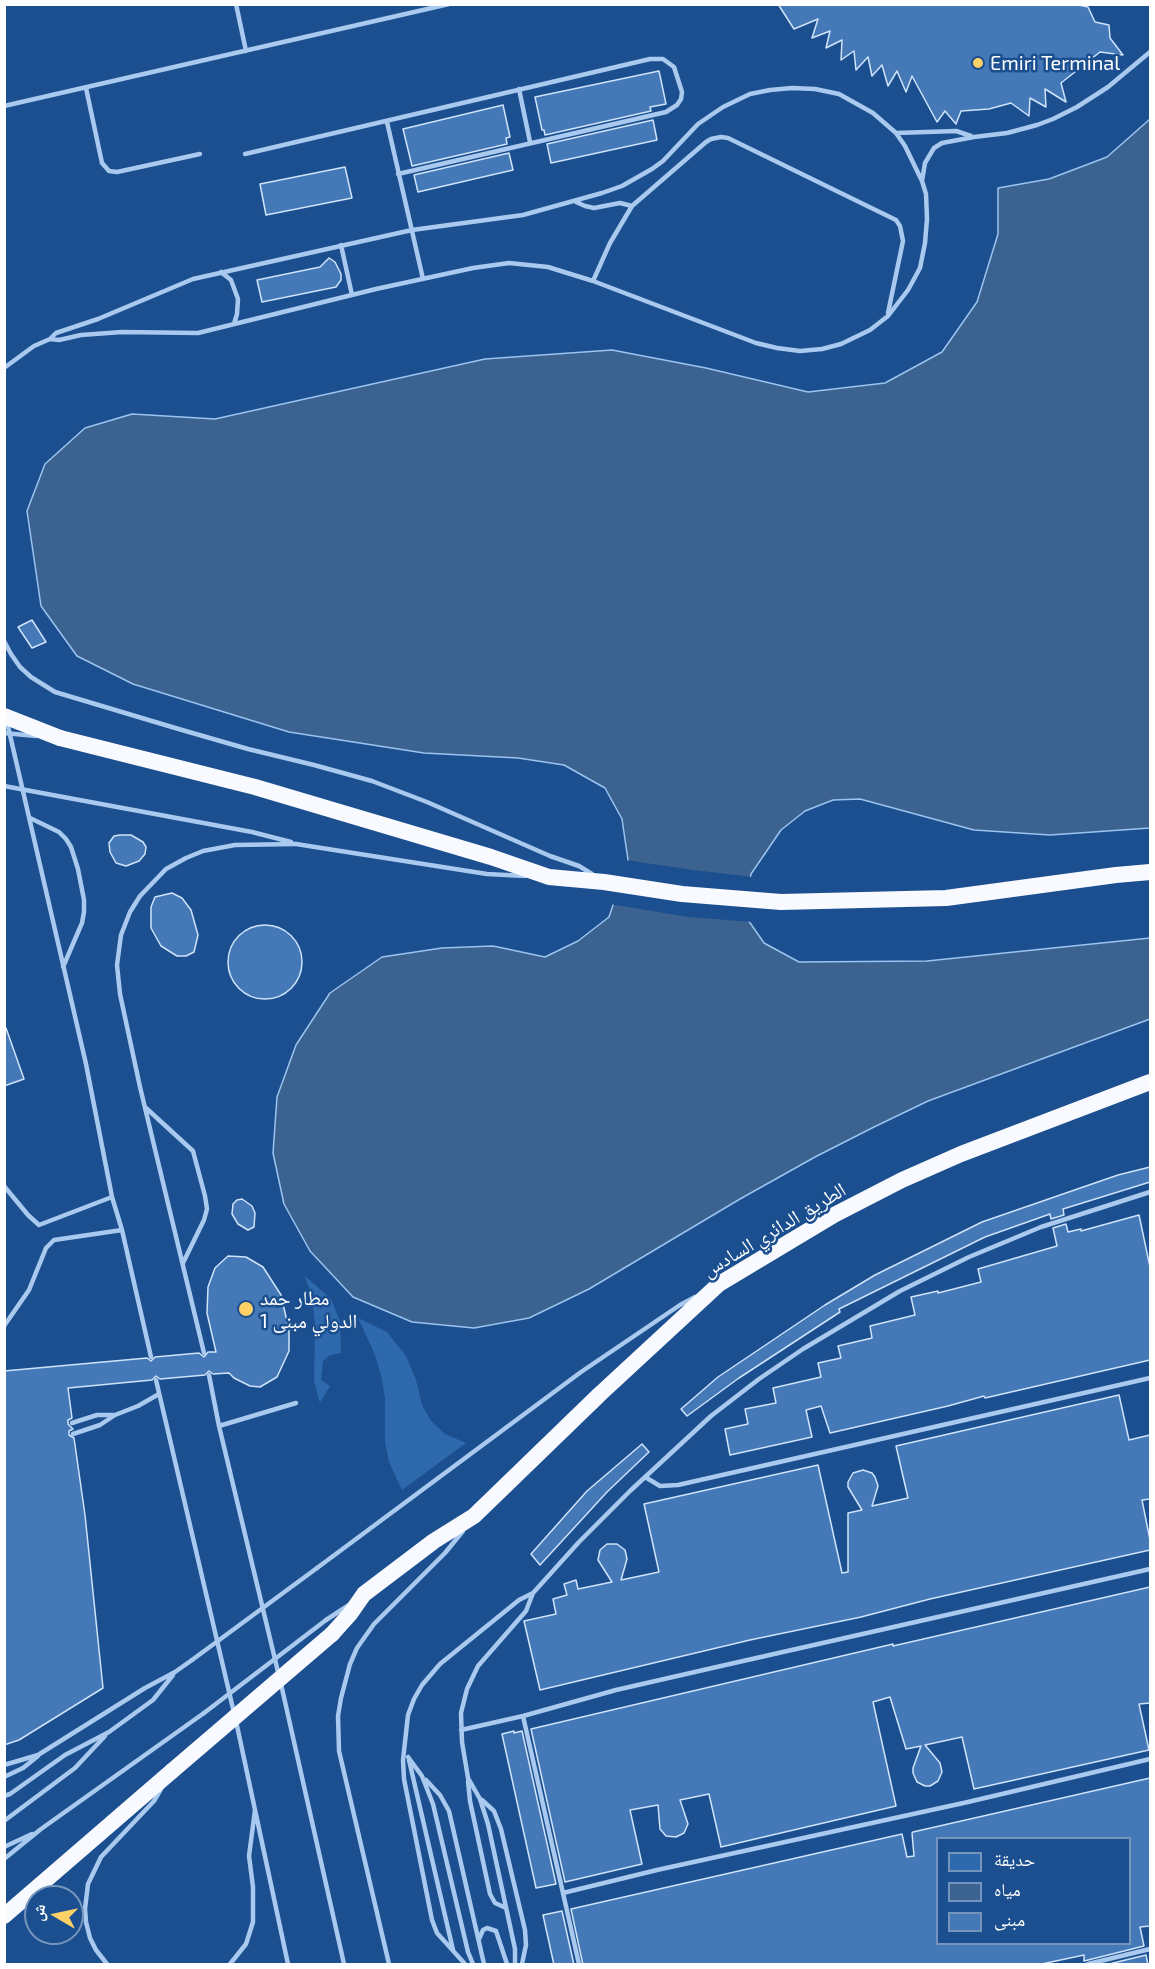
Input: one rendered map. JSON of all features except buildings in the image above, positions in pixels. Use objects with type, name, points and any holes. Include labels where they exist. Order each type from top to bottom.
[{"type":"highway","points":[[4,716],[60,738],[255,787],[490,857],[549,877],[612,883],[682,894],[782,902],[946,898],[1116,874],[1150,872]]},
{"type":"highway","points":[[1116,874],[1150,866]]},
{"type":"highway","name":"الطريق الدائري السادس","points":[[4,1916],[172,1771],[329,1627],[350,1614],[364,1594],[434,1541],[474,1516],[600,1394],[719,1284],[834,1215],[902,1180],[961,1154],[1150,1082]]},
{"type":"lane","points":[[236,4],[246,51]]},
{"type":"lane","points":[[4,106],[449,4]]},
{"type":"lane","points":[[922,182],[925,163],[934,148],[942,143],[974,136],[1007,133],[1036,125],[1069,111],[1108,87],[1150,52]]},
{"type":"lane","points":[[246,154],[519,89],[657,59],[663,59],[674,67],[682,92],[677,105],[666,112],[398,174]]},
{"type":"lane","points":[[86,88],[102,163],[109,171],[121,172],[200,154]]},
{"type":"lane","points":[[4,368],[56,333],[98,319],[172,286],[221,272],[412,230],[523,214],[575,202],[621,186],[663,161],[708,116],[750,94],[792,88],[816,89],[839,94],[873,113],[896,133],[905,146],[926,194],[927,219],[920,268],[908,290],[888,316],[870,330],[840,344],[800,351],[756,343],[593,281],[548,267],[509,263],[423,279],[187,334],[122,332],[81,335],[59,340],[50,339]]},
{"type":"lane","points":[[519,89],[530,142]]},
{"type":"lane","points":[[387,122],[423,279]]},
{"type":"lane","points":[[896,133],[956,132],[974,136]]},
{"type":"lane","points":[[593,281],[610,243],[632,206],[706,142],[716,137],[728,138],[896,220],[902,234],[902,249],[888,316]]},
{"type":"lane","points":[[575,202],[594,208],[620,203],[632,206]]},
{"type":"lane","points":[[341,245],[352,295]]},
{"type":"lane","points":[[221,272],[231,280],[238,299],[234,324]]},
{"type":"lane","points":[[4,641],[20,667],[55,692],[372,782],[427,802],[541,852],[579,866],[612,883]]},
{"type":"lane","points":[[4,710],[86,1064],[112,1197],[122,1230],[151,1357]]},
{"type":"lane","points":[[4,733],[60,738]]},
{"type":"lane","points":[[4,786],[252,831],[296,844],[487,874],[549,877]]},
{"type":"lane","points":[[30,818],[58,832],[66,839],[78,869],[84,912],[82,923],[63,967]]},
{"type":"lane","points":[[204,1353],[120,994],[117,965],[121,935],[130,912],[140,896],[166,869],[186,858],[203,851],[235,845],[296,844]]},
{"type":"lane","points":[[146,1108],[193,1151],[205,1196],[207,1209],[204,1220],[183,1264]]},
{"type":"lane","points":[[4,1186],[39,1226],[112,1197]]},
{"type":"lane","points":[[506,1908],[495,1903],[490,1894],[470,1801],[460,1730],[463,1701],[472,1677],[485,1656],[526,1611],[533,1593],[579,1542],[711,1416],[759,1379],[828,1333],[900,1291],[961,1260],[1041,1227],[1150,1192]]},
{"type":"lane","points":[[4,1326],[29,1290],[46,1248],[54,1240],[122,1230]]},
{"type":"lane","points":[[4,1777],[23,1768],[39,1755],[145,1688],[175,1672],[581,1372],[680,1305],[719,1284]]},
{"type":"lane","points":[[209,1375],[344,1965]]},
{"type":"lane","points":[[645,1477],[660,1486],[678,1485],[1150,1378]]},
{"type":"lane","points":[[156,1380],[289,1963]]},
{"type":"lane","points":[[73,1434],[100,1425],[115,1415],[159,1394]]},
{"type":"lane","points":[[219,1426],[296,1404]]},
{"type":"lane","points":[[72,1423],[97,1415],[115,1415]]},
{"type":"lane","points":[[389,1965],[339,1751],[340,1698],[357,1648],[374,1624],[445,1553],[474,1516]]},
{"type":"lane","points":[[460,1730],[523,1716],[616,1690],[1150,1569]]},
{"type":"lane","points":[[465,1965],[436,1933],[432,1920],[404,1779],[404,1749],[408,1715],[414,1699],[429,1675],[519,1600],[533,1593]]},
{"type":"lane","points":[[4,1859],[41,1829],[329,1627]]},
{"type":"lane","points":[[6,1797],[65,1755],[109,1732],[153,1700],[175,1672]]},
{"type":"lane","points":[[523,1716],[579,1965]]},
{"type":"lane","points":[[4,1821],[75,1768],[109,1732]]},
{"type":"lane","points":[[404,1749],[422,1776],[440,1795],[449,1811],[484,1965]]},
{"type":"lane","points":[[4,1764],[39,1755]]},
{"type":"lane","points":[[408,1757],[454,1953]]},
{"type":"lane","points":[[563,1893],[1150,1759]]},
{"type":"lane","points":[[107,1965],[90,1938],[86,1922],[88,1884],[101,1857],[154,1801],[172,1771]]},
{"type":"lane","points":[[422,1776],[436,1813],[473,1965]]},
{"type":"lane","points":[[468,1778],[480,1799],[488,1824],[515,1949],[515,1965]]},
{"type":"lane","points":[[480,1799],[494,1811],[501,1829],[525,1930],[526,1945],[522,1965]]},
{"type":"lane","points":[[232,1963],[246,1944],[253,1922],[253,1887],[249,1857],[255,1807]]},
{"type":"lane","points":[[4,1847],[41,1829]]},
{"type":"lane","points":[[479,1939],[483,1930],[487,1928],[496,1931],[507,1965]]},
{"type":"lane","points":[[1088,1965],[1150,1949]]},
{"type":"green space","points":[[304,1275],[331,1299],[340,1321],[341,1353],[330,1355],[323,1361],[321,1380],[330,1386],[320,1403],[314,1381],[315,1324],[312,1296]]},
{"type":"green space","points":[[358,1318],[387,1332],[406,1356],[416,1380],[422,1405],[431,1421],[445,1434],[466,1443],[402,1490],[389,1462],[385,1442],[385,1399],[382,1379],[375,1355]]},
{"type":"water","points":[[1150,119],[1150,828],[1050,835],[974,830],[860,799],[833,800],[805,811],[781,830],[751,874],[744,914],[764,943],[799,962],[927,961],[1150,938],[1150,1019],[928,1101],[874,1127],[740,1199],[589,1289],[529,1318],[474,1328],[412,1322],[353,1297],[310,1251],[284,1204],[273,1153],[277,1097],[296,1045],[330,993],[382,957],[442,948],[493,946],[545,957],[578,941],[609,917],[628,860],[622,819],[605,788],[564,765],[518,758],[424,753],[289,732],[133,684],[77,656],[41,606],[27,511],[45,464],[85,428],[132,414],[215,419],[485,359],[612,350],[706,368],[808,392],[885,383],[942,352],[977,302],[998,234],[998,188],[1049,179],[1107,157]]},
{"type":"pier","points":[[625,860],[753,877],[748,913],[753,922],[688,917],[610,904]]},
{"type":"place","name":"Emiri Terminal","points":[[978,63]]},
{"type":"place","name":"مطار حمد الدولي مبنى 1","points":[[246,1309]]}]
